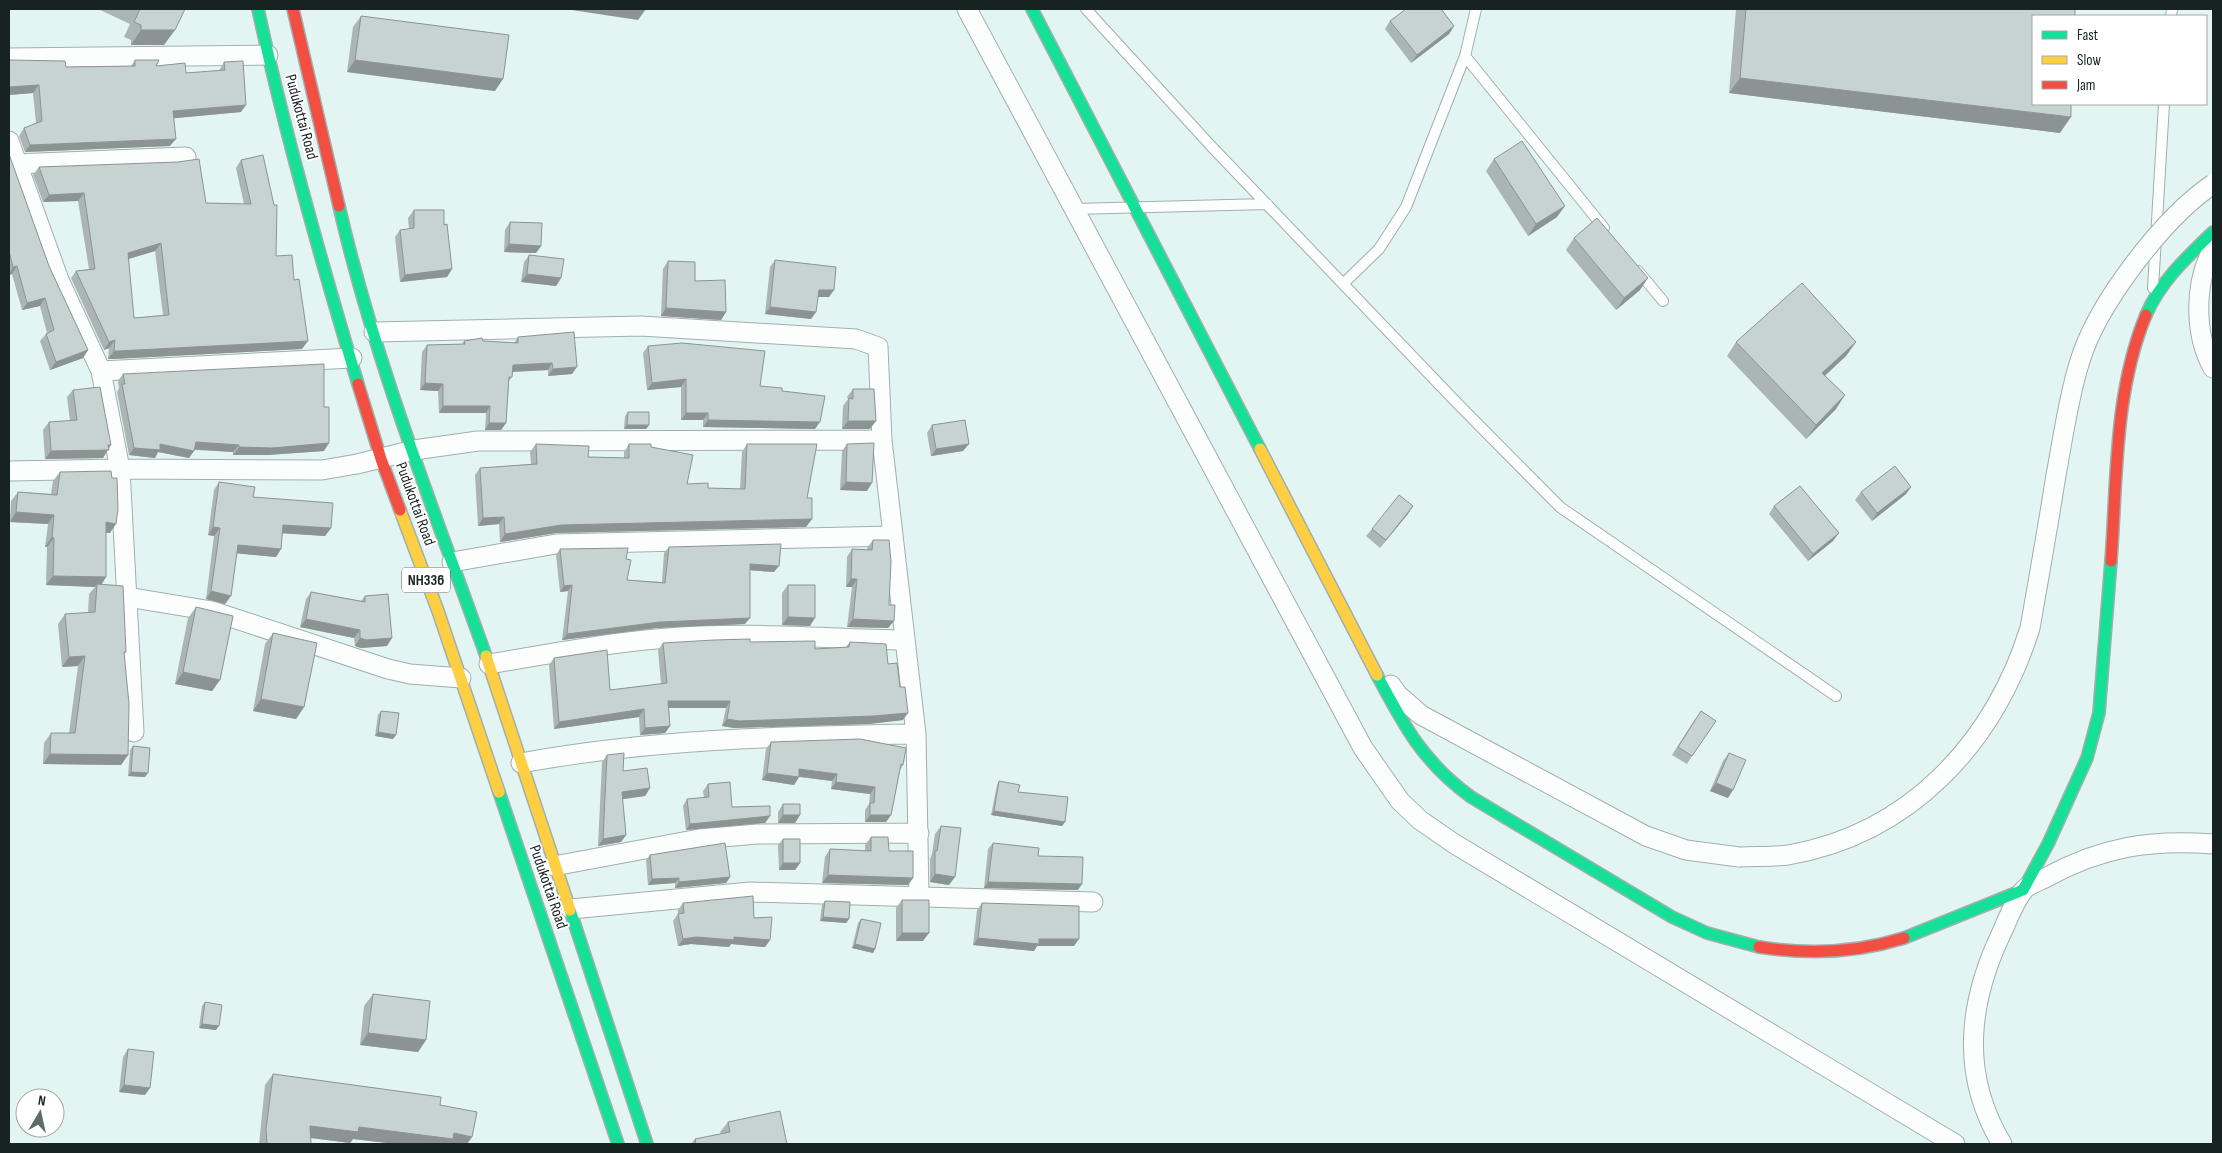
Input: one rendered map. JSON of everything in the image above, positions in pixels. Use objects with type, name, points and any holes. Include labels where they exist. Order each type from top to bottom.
[{"type":"main road","name":"Pudukottai Road","points":[[258,9],[268,55],[334,301],[381,459],[461,678],[618,1144]]},
{"type":"main road","name":"Pudukottai Road","points":[[293,9],[355,276],[452,562],[489,664],[647,1144]]},
{"type":"main road","points":[[1032,9],[1402,723],[1441,774],[1502,816],[1662,910],[1706,932],[1752,946],[1798,952],[1845,951],[1891,942],[2023,890],[2052,835],[2087,758],[2099,713],[2123,397],[2134,344],[2153,299],[2185,259],[2213,232]]},
{"type":"street","points":[[967,9],[1363,748],[1400,801],[1420,820],[1453,843],[1955,1144]]},
{"type":"street","points":[[9,58],[268,55]]},
{"type":"street","points":[[9,141],[15,164],[59,280],[100,371],[120,469],[134,732]]},
{"type":"street","points":[[15,164],[186,157]]},
{"type":"street","points":[[1366,652],[1398,695],[1422,716],[1646,836],[1686,850],[1739,856],[1787,855],[1831,843],[1871,828],[1903,809],[1933,786],[1958,760],[2002,699],[2016,669],[2030,628],[2067,412],[2079,362],[2098,320],[2123,280],[2157,235],[2199,194],[2213,184]]},
{"type":"street","points":[[2213,249],[2203,279],[2200,318],[2203,341],[2213,368]]},
{"type":"street","points":[[374,332],[641,326],[856,339],[878,347],[882,440],[916,734],[919,896]]},
{"type":"street","points":[[100,371],[352,358]]},
{"type":"street","points":[[9,471],[120,469],[322,470],[381,459],[414,450],[478,441],[882,440]]},
{"type":"street","points":[[452,562],[556,544],[892,536]]},
{"type":"street","points":[[127,597],[212,611],[388,669],[410,674],[461,678]]},
{"type":"street","points":[[489,664],[613,644],[681,637],[757,634],[906,640]]},
{"type":"street","points":[[521,763],[574,753],[712,740],[916,734]]},
{"type":"street","points":[[554,866],[700,839],[758,834],[919,833]]},
{"type":"street","points":[[2002,1144],[1982,1100],[1975,1070],[1972,1039],[1976,1008],[1984,976],[2023,890],[2060,870],[2112,850],[2174,841],[2213,844]]},
{"type":"street","points":[[571,909],[750,892],[1093,902]]},
{"type":"lane","points":[[1086,9],[1266,204],[1560,507],[1836,696]]},
{"type":"lane","points":[[1343,284],[1379,248],[1406,207],[1465,56],[1476,9]]},
{"type":"lane","points":[[1465,56],[1614,240]]},
{"type":"lane","points":[[2153,299],[2164,105]]},
{"type":"lane","points":[[1074,209],[1266,204]]},
{"type":"lane","points":[[1632,263],[1663,301]]},
{"type":"building","points":[[140,9],[185,9],[175,30],[141,30],[141,25],[134,22]]},
{"type":"building","points":[[1406,9],[1441,9],[1454,26],[1417,55],[1390,21]]},
{"type":"building","points":[[1746,9],[2075,9],[2075,15],[2032,15],[2032,105],[2071,105],[2071,117],[1740,78]]},
{"type":"building","points":[[361,16],[509,35],[503,79],[355,60]]},
{"type":"building","points":[[9,60],[65,61],[66,67],[135,66],[135,60],[159,60],[156,66],[185,63],[186,73],[225,70],[224,62],[243,61],[246,105],[173,111],[176,139],[30,145],[24,128],[42,121],[39,85],[9,87]]},
{"type":"building","points":[[1522,141],[1565,206],[1536,224],[1494,159]]},
{"type":"building","points":[[9,154],[49,266],[88,350],[56,362],[46,334],[54,330],[45,298],[27,303],[17,266],[13,267],[9,251]]},
{"type":"building","points":[[263,155],[274,205],[277,205],[276,256],[292,255],[294,280],[299,279],[308,341],[114,351],[115,340],[109,342],[76,271],[95,269],[84,193],[49,195],[39,167],[178,162],[199,159],[206,203],[251,204],[241,160]],"holes":[[[161,243],[169,315],[134,318],[128,253]]]},
{"type":"building","points":[[414,210],[444,210],[444,225],[447,224],[452,269],[405,275],[400,230],[414,228]]},
{"type":"building","points":[[1597,218],[1648,278],[1624,298],[1574,238]]},
{"type":"building","points":[[510,222],[542,223],[541,246],[509,244]]},
{"type":"building","points":[[529,255],[564,259],[561,278],[527,274]]},
{"type":"building","points":[[775,260],[836,267],[834,290],[819,290],[816,312],[770,307]]},
{"type":"building","points":[[668,261],[695,262],[695,281],[725,280],[726,312],[666,308]]},
{"type":"building","points":[[1802,283],[1856,342],[1822,373],[1845,395],[1816,425],[1736,342]]},
{"type":"building","points":[[574,332],[577,367],[553,369],[552,363],[513,365],[512,377],[509,377],[506,423],[489,423],[490,406],[443,406],[443,384],[425,383],[427,345],[465,344],[464,341],[482,338],[483,341],[518,343],[518,337]]},
{"type":"building","points":[[682,343],[765,351],[760,386],[782,388],[782,391],[825,396],[820,422],[708,420],[708,413],[686,413],[686,379],[652,383],[648,346]]},
{"type":"building","points":[[324,364],[324,407],[329,407],[329,443],[272,448],[239,447],[239,445],[196,442],[194,451],[160,444],[160,450],[134,448],[122,384],[125,384],[123,374]]},
{"type":"building","points":[[100,387],[111,445],[108,445],[109,450],[51,451],[49,422],[77,420],[73,390]]},
{"type":"building","points":[[853,389],[874,389],[876,421],[848,421],[849,398],[853,399]]},
{"type":"building","points":[[628,412],[649,412],[649,425],[627,425]]},
{"type":"building","points":[[965,420],[969,444],[936,449],[932,425]]},
{"type":"building","points":[[874,443],[872,483],[846,482],[847,444]]},
{"type":"building","points":[[536,444],[589,446],[588,457],[629,458],[629,444],[651,444],[651,447],[693,455],[687,484],[708,483],[708,488],[745,489],[747,444],[817,444],[807,498],[812,498],[812,519],[561,525],[505,534],[504,517],[483,518],[480,468],[537,464]]},
{"type":"building","points":[[1895,466],[1911,487],[1877,513],[1861,492]]},
{"type":"building","points":[[111,471],[112,478],[117,478],[118,509],[116,524],[106,522],[106,577],[53,576],[54,538],[52,537],[54,515],[16,512],[18,492],[57,495],[60,472]]},
{"type":"building","points":[[219,482],[255,487],[253,497],[333,503],[331,528],[283,525],[281,549],[238,545],[231,596],[211,591],[220,528],[213,527]]},
{"type":"building","points":[[1800,486],[1839,533],[1813,554],[1774,506]]},
{"type":"building","points":[[1399,495],[1413,506],[1386,540],[1372,529]]},
{"type":"building","points":[[873,540],[889,540],[891,562],[889,605],[895,605],[894,621],[853,619],[857,579],[851,579],[852,549],[872,550]]},
{"type":"building","points":[[781,544],[779,566],[750,564],[750,618],[660,622],[567,634],[572,585],[564,586],[560,549],[628,548],[626,559],[631,560],[627,580],[665,583],[669,547]]},
{"type":"building","points":[[97,584],[123,586],[126,652],[124,652],[129,704],[128,755],[50,754],[51,733],[75,733],[85,656],[69,657],[65,614],[95,612]]},
{"type":"building","points":[[788,585],[815,585],[815,618],[788,617]]},
{"type":"building","points":[[311,592],[365,602],[365,596],[388,594],[392,638],[366,640],[360,638],[360,630],[306,619]]},
{"type":"building","points":[[196,607],[233,616],[220,680],[183,672]]},
{"type":"building","points":[[273,633],[317,643],[304,707],[261,699]]},
{"type":"building","points":[[750,639],[750,642],[815,641],[815,649],[849,647],[850,642],[886,644],[888,664],[897,663],[900,687],[905,687],[908,713],[739,721],[727,719],[730,701],[668,701],[670,726],[645,728],[644,709],[559,722],[554,658],[607,650],[610,690],[667,683],[663,643]]},
{"type":"building","points":[[381,711],[399,713],[396,735],[378,732]]},
{"type":"building","points":[[1701,711],[1716,721],[1692,756],[1678,747]]},
{"type":"building","points":[[860,739],[906,748],[891,815],[870,815],[870,803],[874,803],[875,787],[836,782],[837,774],[799,769],[799,777],[767,773],[771,742]]},
{"type":"building","points":[[133,746],[150,748],[148,773],[131,772]]},
{"type":"building","points":[[624,753],[623,771],[647,768],[650,788],[622,792],[626,835],[603,839],[607,755]]},
{"type":"building","points":[[1729,753],[1746,760],[1733,790],[1716,783]]},
{"type":"building","points":[[999,781],[1020,785],[1018,792],[1068,797],[1065,822],[994,811]]},
{"type":"building","points":[[730,782],[732,807],[770,806],[770,816],[690,824],[687,799],[709,797],[708,784]]},
{"type":"building","points":[[783,804],[800,804],[800,815],[783,815]]},
{"type":"building","points":[[941,826],[961,828],[955,877],[935,874],[935,851],[937,851]]},
{"type":"building","points":[[871,837],[888,837],[889,851],[913,851],[913,878],[828,875],[830,849],[871,851]]},
{"type":"building","points":[[783,839],[800,839],[800,863],[783,863]]},
{"type":"building","points":[[725,843],[730,877],[679,882],[679,878],[652,879],[650,855]]},
{"type":"building","points":[[993,843],[1039,848],[1038,856],[1083,857],[1082,884],[988,882]]},
{"type":"building","points":[[753,896],[754,918],[772,917],[770,940],[734,937],[734,940],[696,937],[683,939],[678,914],[684,913],[683,903]]},
{"type":"building","points":[[902,900],[929,900],[929,933],[902,933]]},
{"type":"building","points":[[825,901],[850,902],[849,919],[823,917]]},
{"type":"building","points":[[982,903],[1079,906],[1079,939],[1039,939],[1039,944],[978,938]]},
{"type":"building","points":[[861,919],[881,923],[875,949],[855,944]]},
{"type":"building","points":[[373,994],[430,1001],[426,1040],[368,1033]]},
{"type":"building","points":[[205,1002],[222,1005],[219,1026],[202,1024]]},
{"type":"building","points":[[128,1049],[154,1052],[150,1088],[124,1085]]},
{"type":"building","points":[[273,1074],[441,1097],[440,1105],[477,1112],[472,1137],[454,1133],[453,1139],[359,1127],[358,1132],[310,1126],[311,1144],[267,1144],[266,1129]]},
{"type":"building","points":[[780,1111],[787,1144],[696,1144],[695,1139],[730,1132],[728,1122]]},
{"type":"traffic: fast","points":[[258,9],[304,198],[358,384]]},
{"type":"traffic: fast","points":[[1032,9],[1260,449]]},
{"type":"traffic: fast","points":[[339,206],[353,263],[387,377],[425,489],[486,656]]},
{"type":"traffic: fast","points":[[2146,315],[2166,281],[2213,232]]},
{"type":"traffic: fast","points":[[1904,938],[2023,890],[2048,844],[2087,758],[2099,713],[2111,561]]},
{"type":"traffic: fast","points":[[1377,675],[1396,711],[1416,742],[1440,770],[1471,797],[1672,917],[1707,933],[1759,947]]},
{"type":"traffic: fast","points":[[499,792],[618,1144]]},
{"type":"traffic: fast","points":[[570,910],[647,1144]]},
{"type":"traffic: slow","points":[[1260,449],[1377,675]]},
{"type":"traffic: slow","points":[[400,510],[438,611],[499,792]]},
{"type":"traffic: slow","points":[[486,656],[570,910]]},
{"type":"traffic: jam","points":[[293,9],[339,206]]},
{"type":"traffic: jam","points":[[2111,561],[2116,468],[2122,405],[2136,344],[2146,315]]},
{"type":"traffic: jam","points":[[358,384],[381,459],[400,510]]},
{"type":"traffic: jam","points":[[1759,947],[1814,952],[1850,950],[1904,938]]}]
